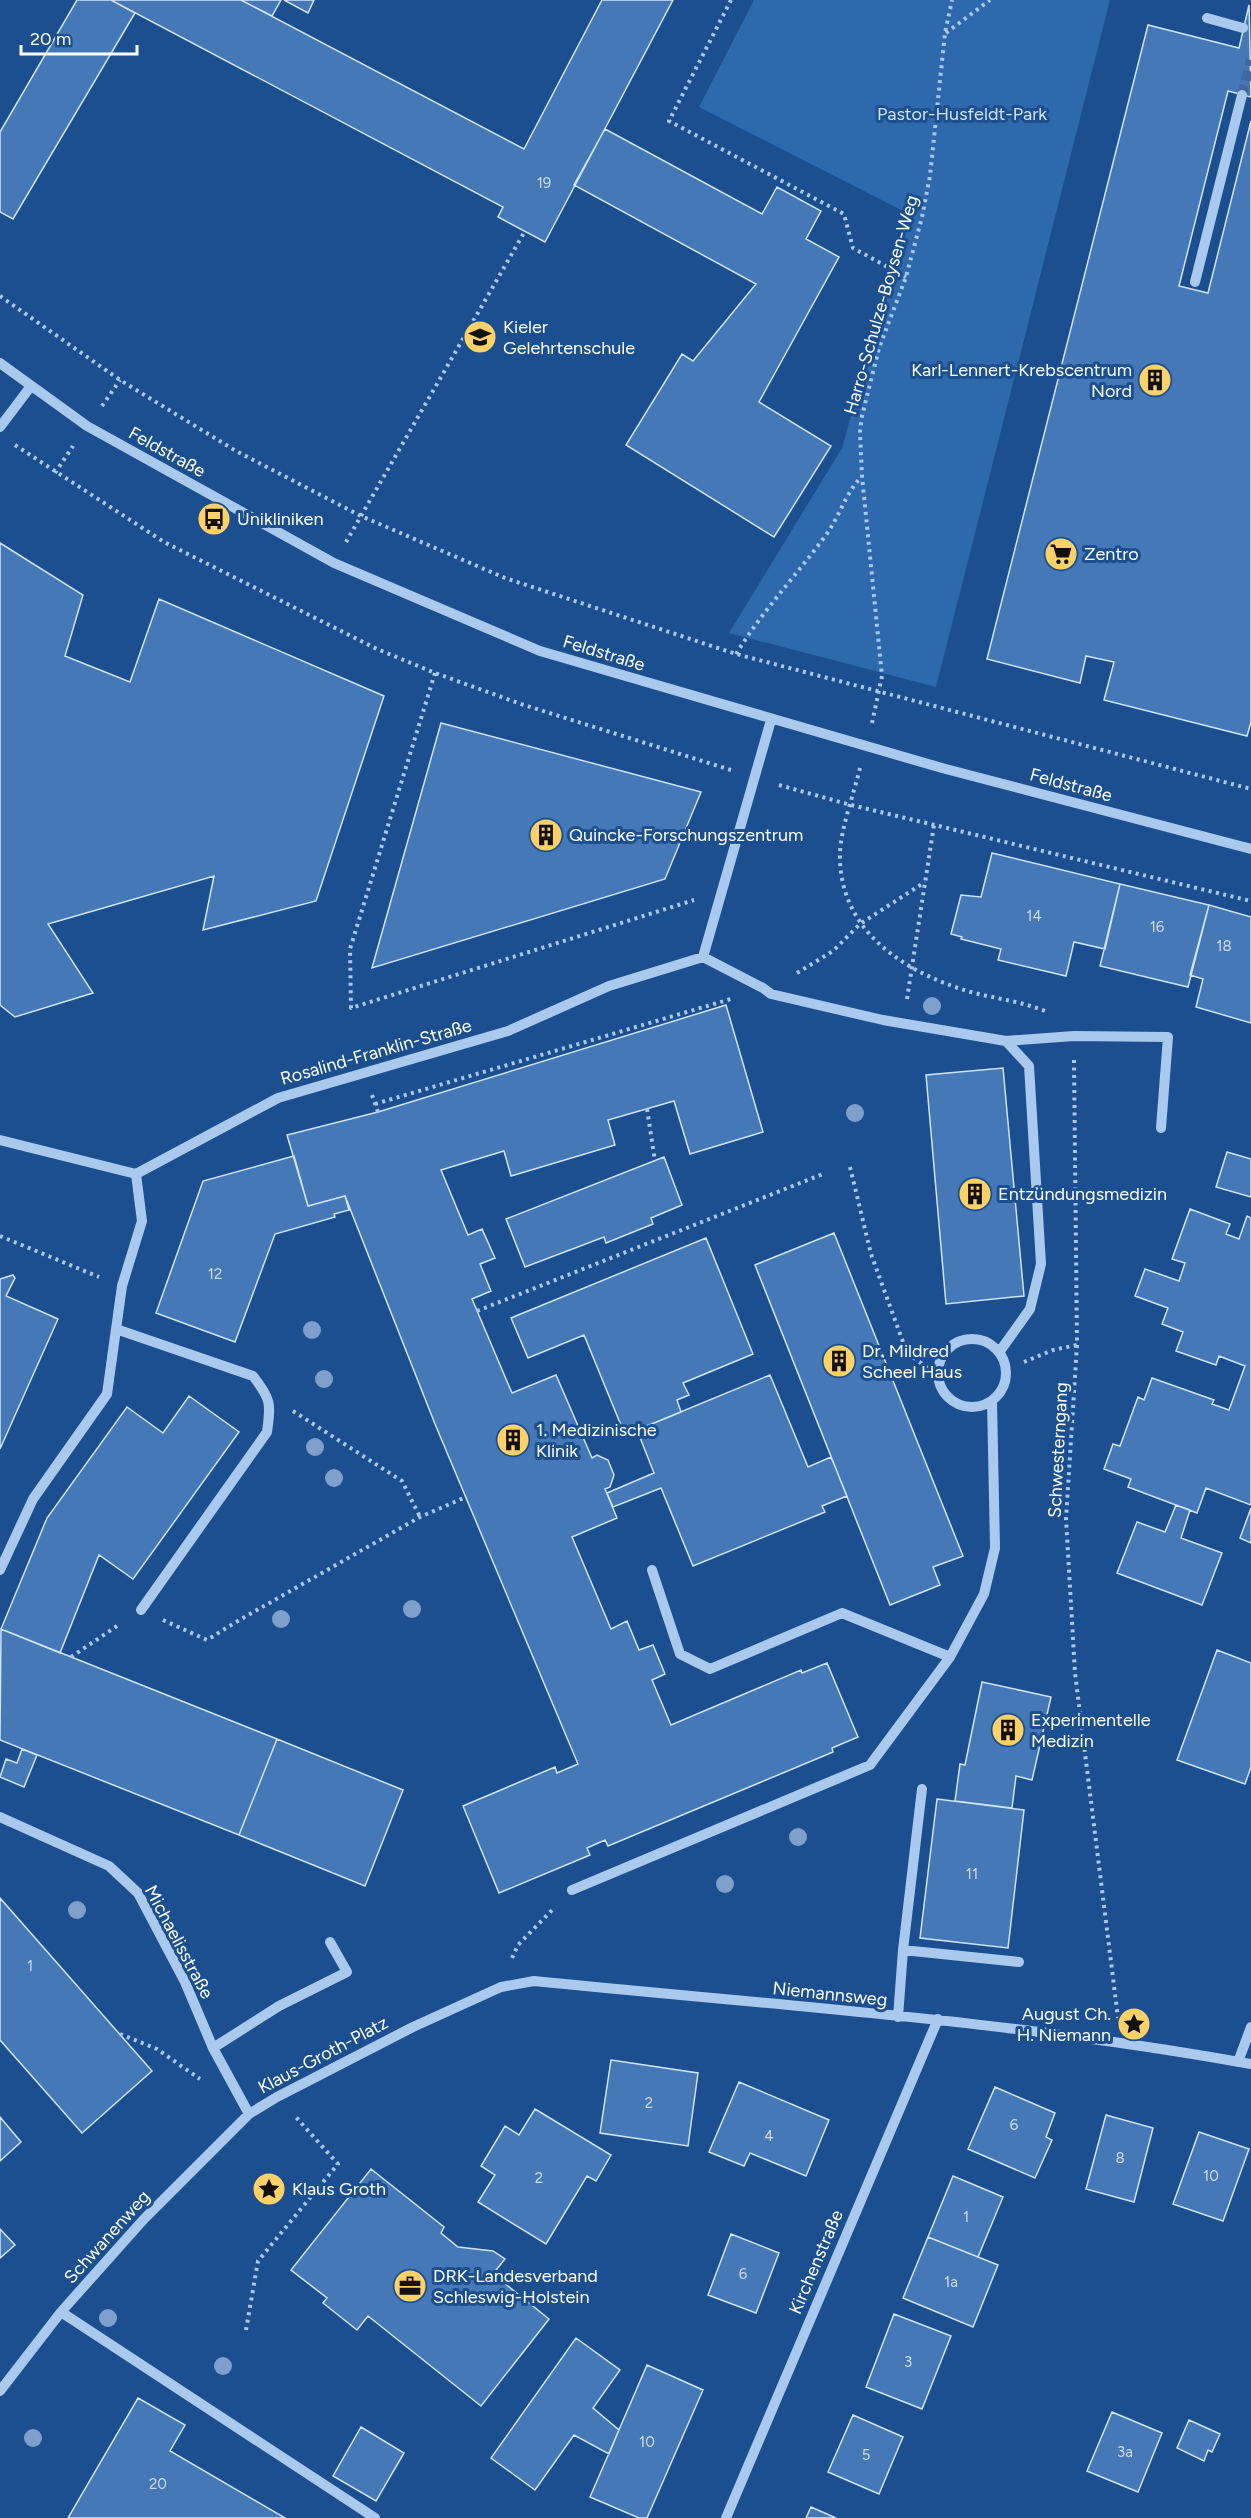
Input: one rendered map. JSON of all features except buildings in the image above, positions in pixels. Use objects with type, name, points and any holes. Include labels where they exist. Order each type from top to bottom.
[{"type":"street","points":[[1207,18],[1243,28]]},
{"type":"street","points":[[1195,282],[1242,95]]},
{"type":"street","name":"Feldstraße","points":[[0,363],[87,426],[334,563],[540,651],[866,747],[1250,845]]},
{"type":"street","points":[[0,427],[31,386]]},
{"type":"street","points":[[771,720],[703,957],[771,994],[903,1023],[1006,1041],[1074,1036],[1168,1037],[1161,1128]]},
{"type":"street","name":"Rosalind-Franklin-Straße","points":[[136,1174],[278,1098],[508,1031],[609,986],[703,957]]},
{"type":"street","points":[[1000,1351],[1030,1309],[1041,1264],[1029,1066],[1006,1041]]},
{"type":"street","points":[[0,1140],[136,1174],[142,1221],[122,1286],[107,1394],[33,1499],[0,1570]]},
{"type":"street","points":[[116,1329],[253,1376],[268,1395],[270,1413],[267,1432],[141,1610]]},
{"type":"street","points":[[981,1338],[1000,1351],[1006,1368],[1004,1387],[992,1401],[968,1408],[946,1397],[936,1374],[942,1353],[959,1340],[981,1338]]},
{"type":"street","points":[[572,1890],[870,1765],[950,1657],[984,1594],[995,1548],[992,1401]]},
{"type":"street","points":[[652,1570],[680,1654],[710,1669],[842,1613],[950,1657]]},
{"type":"street","points":[[898,2017],[921,1789]]},
{"type":"street","name":"Michaelisstraße","points":[[0,1817],[109,1866],[138,1893],[185,1982],[213,2048],[249,2114]]},
{"type":"street","points":[[213,2048],[279,2006],[347,1972],[330,1942]]},
{"type":"street","points":[[903,1950],[1019,1962]]},
{"type":"street","name":"Niemannsweg","points":[[413,2027],[501,1987],[534,1982],[939,2019],[1121,2043],[1251,2064]]},
{"type":"street","name":"Kirchenstraße","points":[[726,2518],[828,2274],[939,2019]]},
{"type":"street","name":"Klaus-Groth-Platz","points":[[249,2114],[277,2097],[413,2027]]},
{"type":"street","points":[[1238,2062],[1251,2027]]},
{"type":"street","name":"Schwanenweg","points":[[0,2391],[61,2312],[144,2219],[249,2114]]},
{"type":"street","points":[[61,2312],[375,2518]]},
{"type":"path","points":[[731,0],[669,121],[844,214],[853,248],[906,277]]},
{"type":"path","name":"Harro-Schulze-Boysen-Weg","points":[[866,747],[880,694],[882,676],[862,476],[860,432],[867,392],[879,348],[906,277],[922,217],[930,176],[945,33],[952,0]]},
{"type":"path","points":[[945,33],[990,0]]},
{"type":"path","points":[[334,563],[525,231]]},
{"type":"path","points":[[0,296],[120,380],[236,451],[361,516],[506,578],[736,654],[880,694],[1251,789]]},
{"type":"path","points":[[99,409],[120,380]]},
{"type":"path","points":[[7,439],[165,542],[377,649],[435,673],[520,704],[755,778],[850,805],[1251,901]]},
{"type":"path","points":[[56,473],[77,441]]},
{"type":"path","points":[[736,654],[751,630],[835,523],[848,493],[862,476]]},
{"type":"path","points":[[435,673],[350,949],[351,1008],[721,892]]},
{"type":"path","points":[[857,781],[840,853],[846,900],[860,924],[876,941],[911,968],[960,989],[1062,1018],[1074,1036]]},
{"type":"path","points":[[903,1023],[934,825]]},
{"type":"path","points":[[375,1104],[725,1002],[791,977],[833,951],[860,924],[925,882]]},
{"type":"path","name":"Schwesterngang","points":[[1074,1036],[1077,1345],[1066,1519],[1075,1673],[1121,2043]]},
{"type":"path","points":[[647,1108],[655,1161]]},
{"type":"path","points":[[850,1167],[871,1254],[907,1353],[936,1374]]},
{"type":"path","points":[[477,1311],[823,1174]]},
{"type":"path","points":[[0,1236],[122,1286]]},
{"type":"path","points":[[1006,1368],[1053,1350],[1077,1345]]},
{"type":"path","points":[[268,1395],[402,1481],[420,1517]]},
{"type":"path","points":[[71,1657],[141,1610],[207,1640],[420,1517],[466,1497]]},
{"type":"path","points":[[518,1945],[572,1890]]},
{"type":"path","points":[[120,2034],[157,2049],[203,2081]]},
{"type":"path","points":[[246,2330],[258,2261],[338,2164],[277,2097]]},
{"type":"green space","name":"Pastor-Husfeldt-Park","points":[[754,0],[1110,0],[936,687],[729,633],[842,448],[907,213],[699,107]]},
{"type":"tunnel","points":[[1242,95],[1251,60]]},
{"type":"place","name":"Kieler Gelehrtenschule","points":[[480,337]]},
{"type":"place","name":"Karl-Lennert-Krebscentrum Nord","points":[[1155,380]]},
{"type":"place","name":"Unikliniken","points":[[214,519]]},
{"type":"place","name":"Zentro","points":[[1061,554]]},
{"type":"place","name":"Quincke-Forschungszentrum","points":[[546,835]]},
{"type":"place","name":"Entzündungsmedizin","points":[[975,1194]]},
{"type":"place","name":"Dr. Mildred Scheel Haus","points":[[839,1361]]},
{"type":"place","name":"1. Medizinische Klinik","points":[[513,1440]]},
{"type":"place","name":"Experimentelle Medizin","points":[[1008,1730]]},
{"type":"place","name":"August Ch. H. Niemann","points":[[1134,2024]]},
{"type":"place","name":"Klaus Groth","points":[[269,2189]]},
{"type":"place","name":"DRK-Landesverband Schleswig-Holstein","points":[[410,2286]]}]
